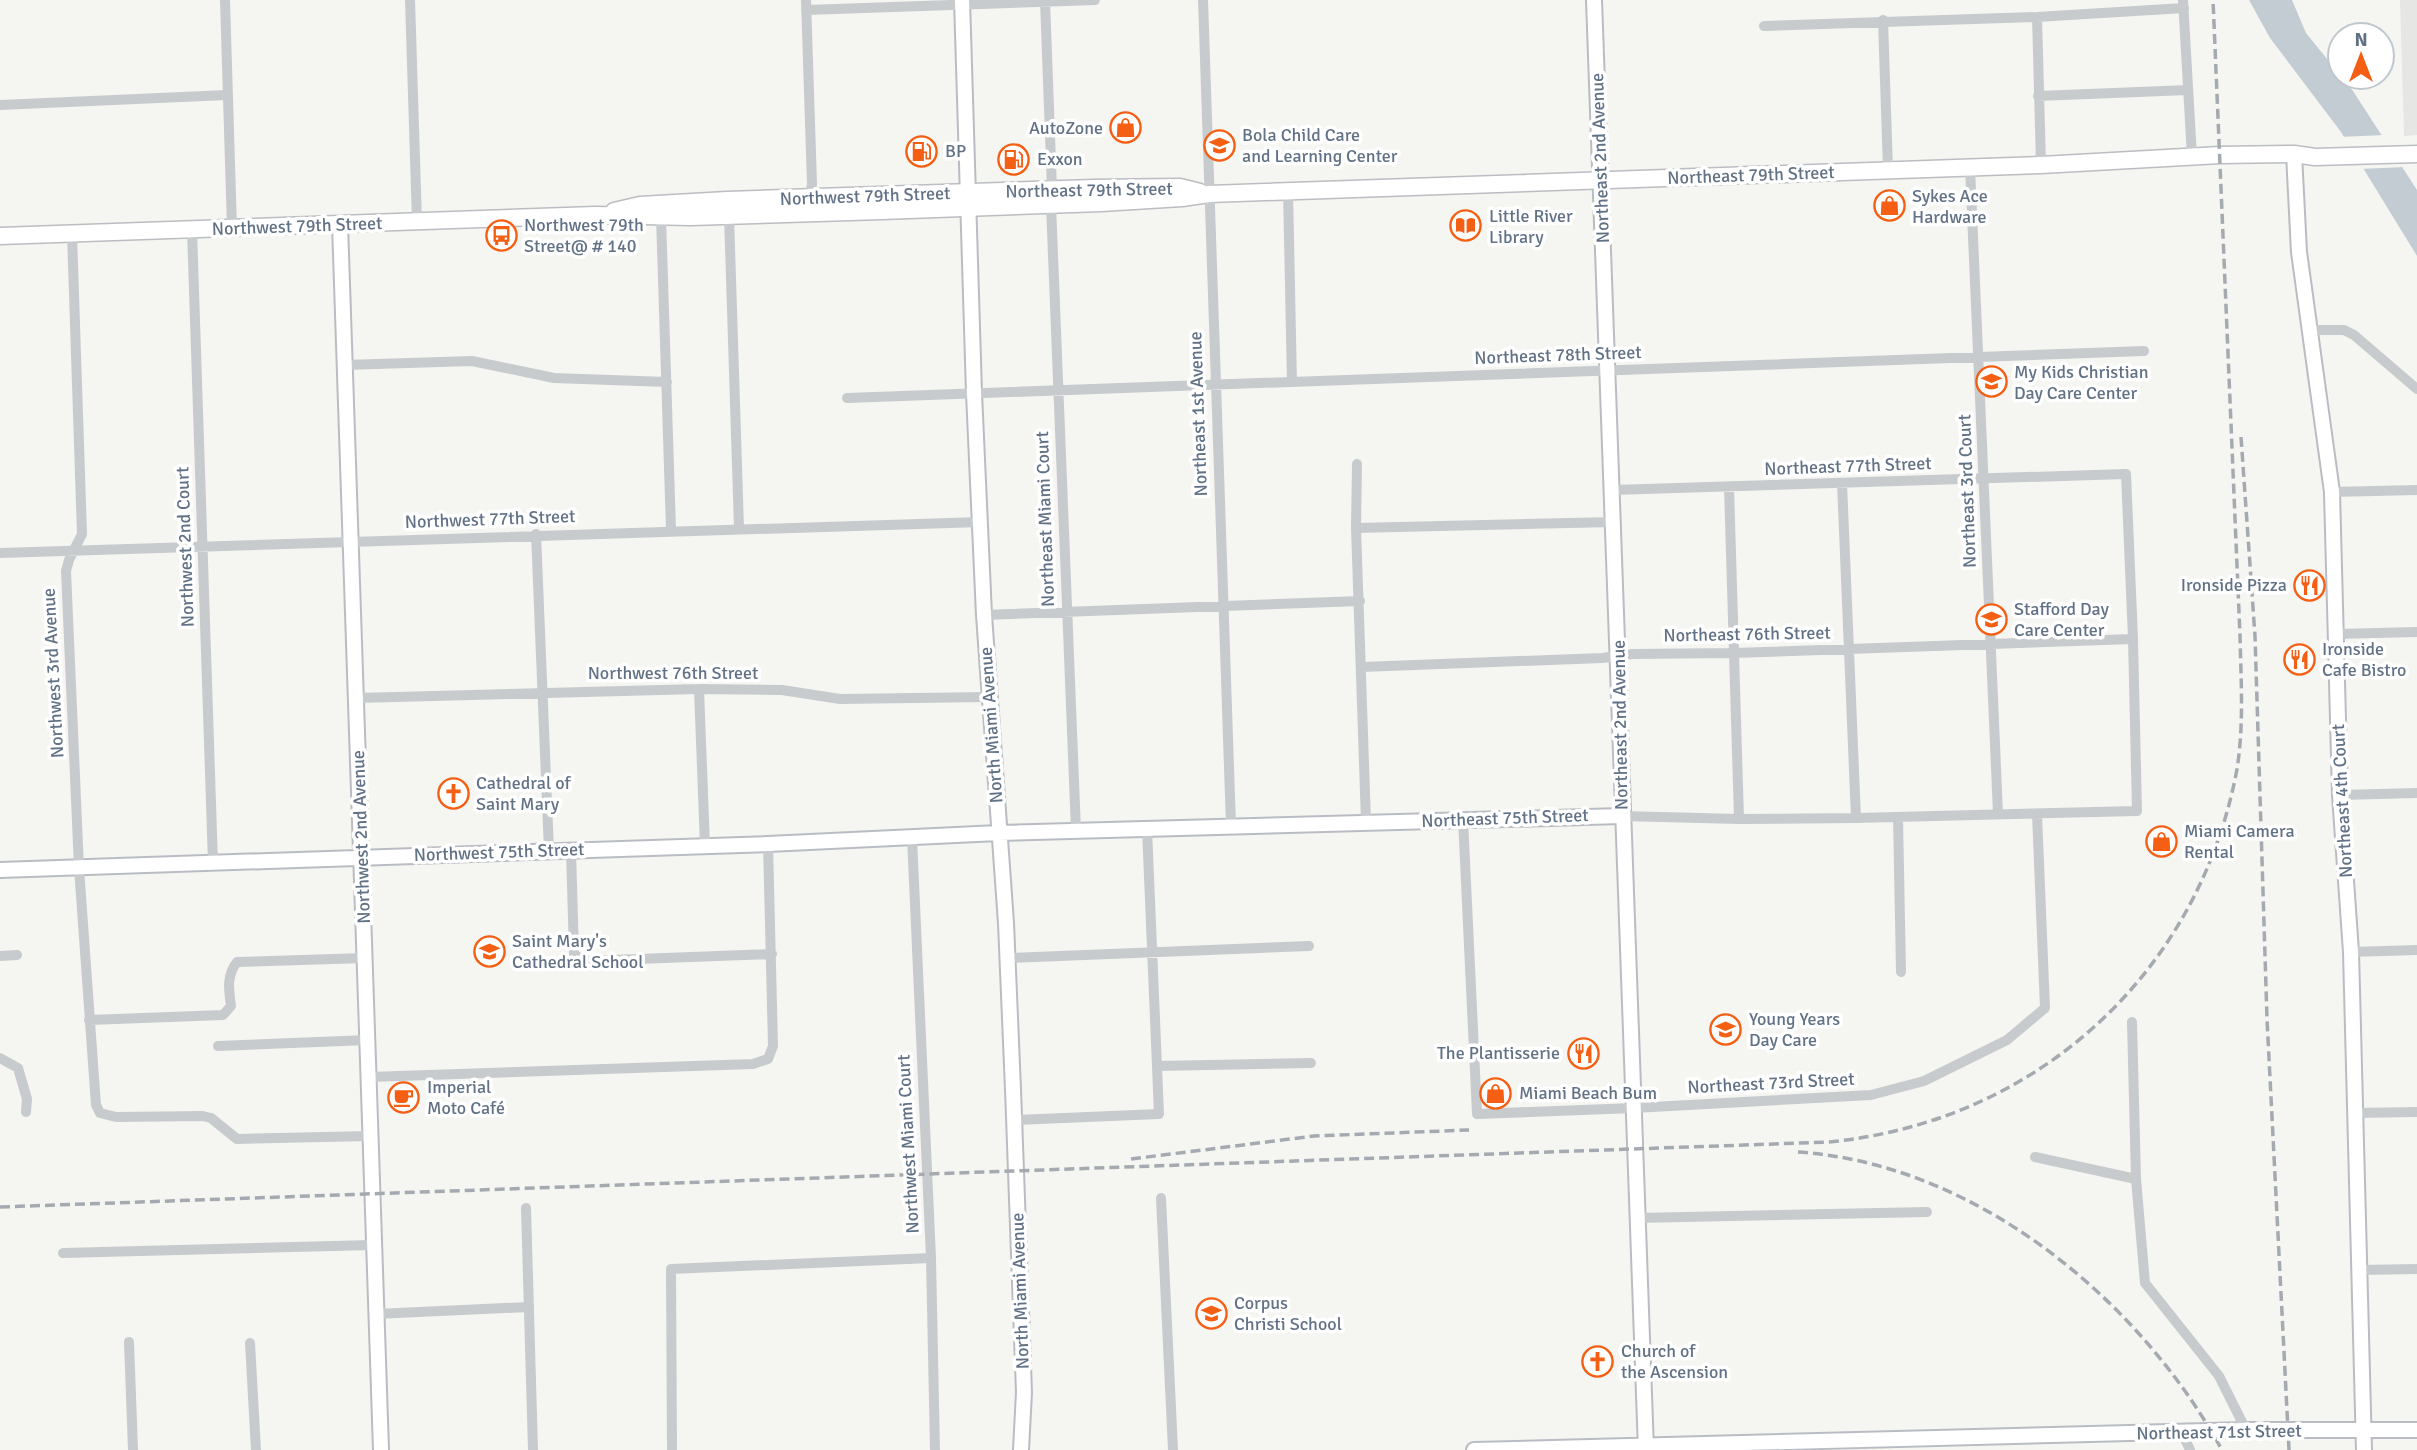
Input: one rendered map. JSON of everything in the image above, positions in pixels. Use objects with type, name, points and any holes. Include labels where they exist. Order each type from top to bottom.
[{"type":"main road","name":"Northeast 79th Street","points":[[969,200],[1180,187],[1209,194],[1970,167],[2192,156],[2294,154],[2315,157],[2395,150],[2417,144]]},
{"type":"main road","name":"Northeast 79th Street","points":[[2395,150],[2417,154]]},
{"type":"main road","name":"Northwest 79th Street","points":[[595,215],[640,205],[810,197],[969,200]]},
{"type":"main road","points":[[729,216],[800,203],[810,197]]},
{"type":"main road","name":"Northwest 79th Street","points":[[0,236],[595,215],[729,216],[969,200]]},
{"type":"street","points":[[225,0],[232,228]]},
{"type":"street","points":[[410,0],[417,222]]},
{"type":"street","points":[[810,197],[812,184],[806,5],[1095,0]]},
{"type":"street","name":"Northeast 1st Avenue","points":[[1203,0],[1231,826]]},
{"type":"street","name":"Northeast 2nd Avenue","points":[[1594,0],[1646,1448]]},
{"type":"street","name":"Northeast Miami Court","points":[[1045,1],[1057,390],[1076,831]]},
{"type":"street","name":"North Miami Avenue","points":[[962,3],[984,615],[1007,958],[1014,1120],[1024,1392],[1021,1450]]},
{"type":"street","points":[[1764,26],[2037,17],[2184,4],[2192,156]]},
{"type":"street","points":[[2037,17],[2041,164]]},
{"type":"street","points":[[1883,20],[1888,170]]},
{"type":"street","points":[[2038,96],[2188,90]]},
{"type":"street","points":[[0,105],[227,95]]},
{"type":"street","name":"Northeast 4th Court","points":[[2294,154],[2298,240],[2332,492],[2340,795],[2351,951],[2364,1450]]},
{"type":"street","name":"Northeast 3rd Court","points":[[1970,167],[1998,814]]},
{"type":"street","points":[[1288,191],[1292,382]]},
{"type":"street","points":[[729,216],[739,528]]},
{"type":"street","points":[[662,217],[671,530]]},
{"type":"street","name":"Northwest 2nd Avenue","points":[[340,224],[381,1450]]},
{"type":"street","name":"Northwest 2nd Court","points":[[192,230],[213,863]]},
{"type":"street","name":"Northwest 3rd Avenue","points":[[72,234],[82,534],[66,571],[79,868],[96,1105],[100,1113],[116,1117],[203,1116],[211,1118],[237,1139],[370,1136]]},
{"type":"street","points":[[2311,330],[2344,330],[2354,335],[2417,388]]},
{"type":"street","name":"Northeast 78th Street","points":[[847,397],[2144,351]]},
{"type":"street","points":[[345,365],[472,361],[554,378],[667,382]]},
{"type":"street","points":[[1357,464],[1356,528],[1366,822]]},
{"type":"street","name":"Northeast 77th Street","points":[[1613,490],[2126,474],[2133,639]]},
{"type":"street","points":[[1842,483],[1856,818]]},
{"type":"street","points":[[1729,487],[1739,819]]},
{"type":"street","points":[[2332,492],[2417,490]]},
{"type":"street","name":"Northwest 77th Street","points":[[0,553],[981,522]]},
{"type":"street","points":[[1356,528],[1614,522]]},
{"type":"street","points":[[536,534],[549,850]]},
{"type":"street","points":[[984,615],[1360,601]]},
{"type":"street","points":[[2336,634],[2417,632]]},
{"type":"street","name":"Northeast 76th Street","points":[[1362,667],[1618,655],[2133,639]]},
{"type":"street","name":"Northeast 75th Street","points":[[998,833],[1463,819],[1622,816],[1856,818],[2137,811],[2133,639]]},
{"type":"street","points":[[699,689],[705,846]]},
{"type":"street","name":"Northwest 76th Street","points":[[357,698],[699,689],[782,690],[839,699],[989,697]]},
{"type":"street","points":[[2340,795],[2417,793]]},
{"type":"street","name":"Northeast 73rd Street","points":[[1463,819],[1477,1114],[1871,1095],[1924,1081],[2007,1041],[2045,1008],[2037,814]]},
{"type":"street","points":[[1898,817],[1901,972]]},
{"type":"street","points":[[1014,1120],[1159,1114],[1147,829]]},
{"type":"street","name":"Northwest 75th Street","points":[[0,870],[768,844],[998,833]]},
{"type":"street","name":"Northwest Miami Court","points":[[912,838],[931,1258],[935,1450]]},
{"type":"street","points":[[369,1077],[753,1064],[768,1059],[773,1046],[768,844]]},
{"type":"street","points":[[571,850],[574,954],[585,961],[772,954]]},
{"type":"street","points":[[1007,958],[1309,946]]},
{"type":"street","points":[[2351,951],[2417,950]]},
{"type":"street","points":[[0,956],[17,956]]},
{"type":"street","points":[[89,1020],[223,1015],[230,1006],[228,979],[237,962],[365,958]]},
{"type":"street","points":[[2132,1022],[2136,1179],[2144,1283],[2219,1376],[2246,1430]]},
{"type":"street","points":[[218,1046],[368,1041]]},
{"type":"street","points":[[0,1058],[19,1069],[27,1098],[26,1112]]},
{"type":"street","points":[[1157,1066],[1311,1063]]},
{"type":"street","points":[[2354,1113],[2417,1112]]},
{"type":"street","points":[[2035,1157],[2136,1179]]},
{"type":"street","points":[[1161,1198],[1173,1450]]},
{"type":"street","points":[[526,1208],[533,1450]]},
{"type":"street","points":[[1637,1218],[1927,1212]]},
{"type":"street","points":[[63,1253],[373,1245]]},
{"type":"street","points":[[672,1450],[671,1269],[931,1258]]},
{"type":"street","points":[[2360,1270],[2417,1269]]},
{"type":"street","points":[[376,1314],[529,1307]]},
{"type":"street","points":[[129,1342],[133,1450]]},
{"type":"street","points":[[250,1343],[256,1450]]},
{"type":"street","name":"Northeast 71st Street","points":[[1474,1450],[1965,1444],[2246,1430],[2417,1430]]},
{"type":"street","points":[[2182,1432],[2190,1450]]},
{"type":"shaded area","points":[[2249,0],[2292,0],[2306,33],[2326,58],[2326,91],[2353,91],[2417,190],[2417,256],[2341,132],[2270,38]]},
{"type":"shaded area","points":[[2400,0],[2417,0],[2417,135],[2404,136]]},
{"type":"pier","points":[[2384,135],[2405,167],[2360,169],[2340,137]]},
{"type":"railway","points":[[0,1207],[1829,1142],[1904,1129],[1975,1104],[2039,1069],[2096,1025],[2146,972],[2186,911],[2217,843],[2237,769],[2241,719],[2240,636],[2213,0]]},
{"type":"railway","points":[[2241,437],[2255,636],[2267,1019],[2289,1450]]},
{"type":"railway","points":[[1131,1159],[1314,1136],[1469,1130]]},
{"type":"railway","points":[[1798,1152],[1864,1162],[1928,1182],[1988,1212],[2046,1249],[2098,1293],[2146,1341],[2187,1394],[2222,1450]]},
{"type":"place","name":"AutoZone","points":[[1126,128]]},
{"type":"place","name":"Bola Child Care and Learning Center","points":[[1219,145]]},
{"type":"place","name":"BP","points":[[922,151]]},
{"type":"place","name":"Exxon","points":[[1014,159]]},
{"type":"place","name":"Sykes Ace Hardware","points":[[1889,206]]},
{"type":"place","name":"Little River Library","points":[[1466,226]]},
{"type":"place","name":"Northwest 79th Street@ # 140","points":[[501,235]]},
{"type":"place","name":"My Kids Christian Day Care Center","points":[[1991,382]]},
{"type":"place","name":"Ironside Pizza","points":[[2310,585]]},
{"type":"place","name":"Stafford Day Care Center","points":[[1991,619]]},
{"type":"place","name":"Ironside Cafe Bistro","points":[[2299,659]]},
{"type":"place","name":"Cathedral of Saint Mary","points":[[453,793]]},
{"type":"place","name":"Miami Camera Rental","points":[[2161,841]]},
{"type":"place","name":"Saint Mary's Cathedral School","points":[[489,951]]},
{"type":"place","name":"Young Years Day Care","points":[[1726,1029]]},
{"type":"place","name":"The Plantisserie","points":[[1583,1053]]},
{"type":"place","name":"Miami Beach Bum","points":[[1496,1093]]},
{"type":"place","name":"Imperial Moto Café","points":[[404,1097]]},
{"type":"place","name":"Corpus Christi School","points":[[1211,1313]]},
{"type":"place","name":"Church of the Ascension","points":[[1598,1361]]}]
